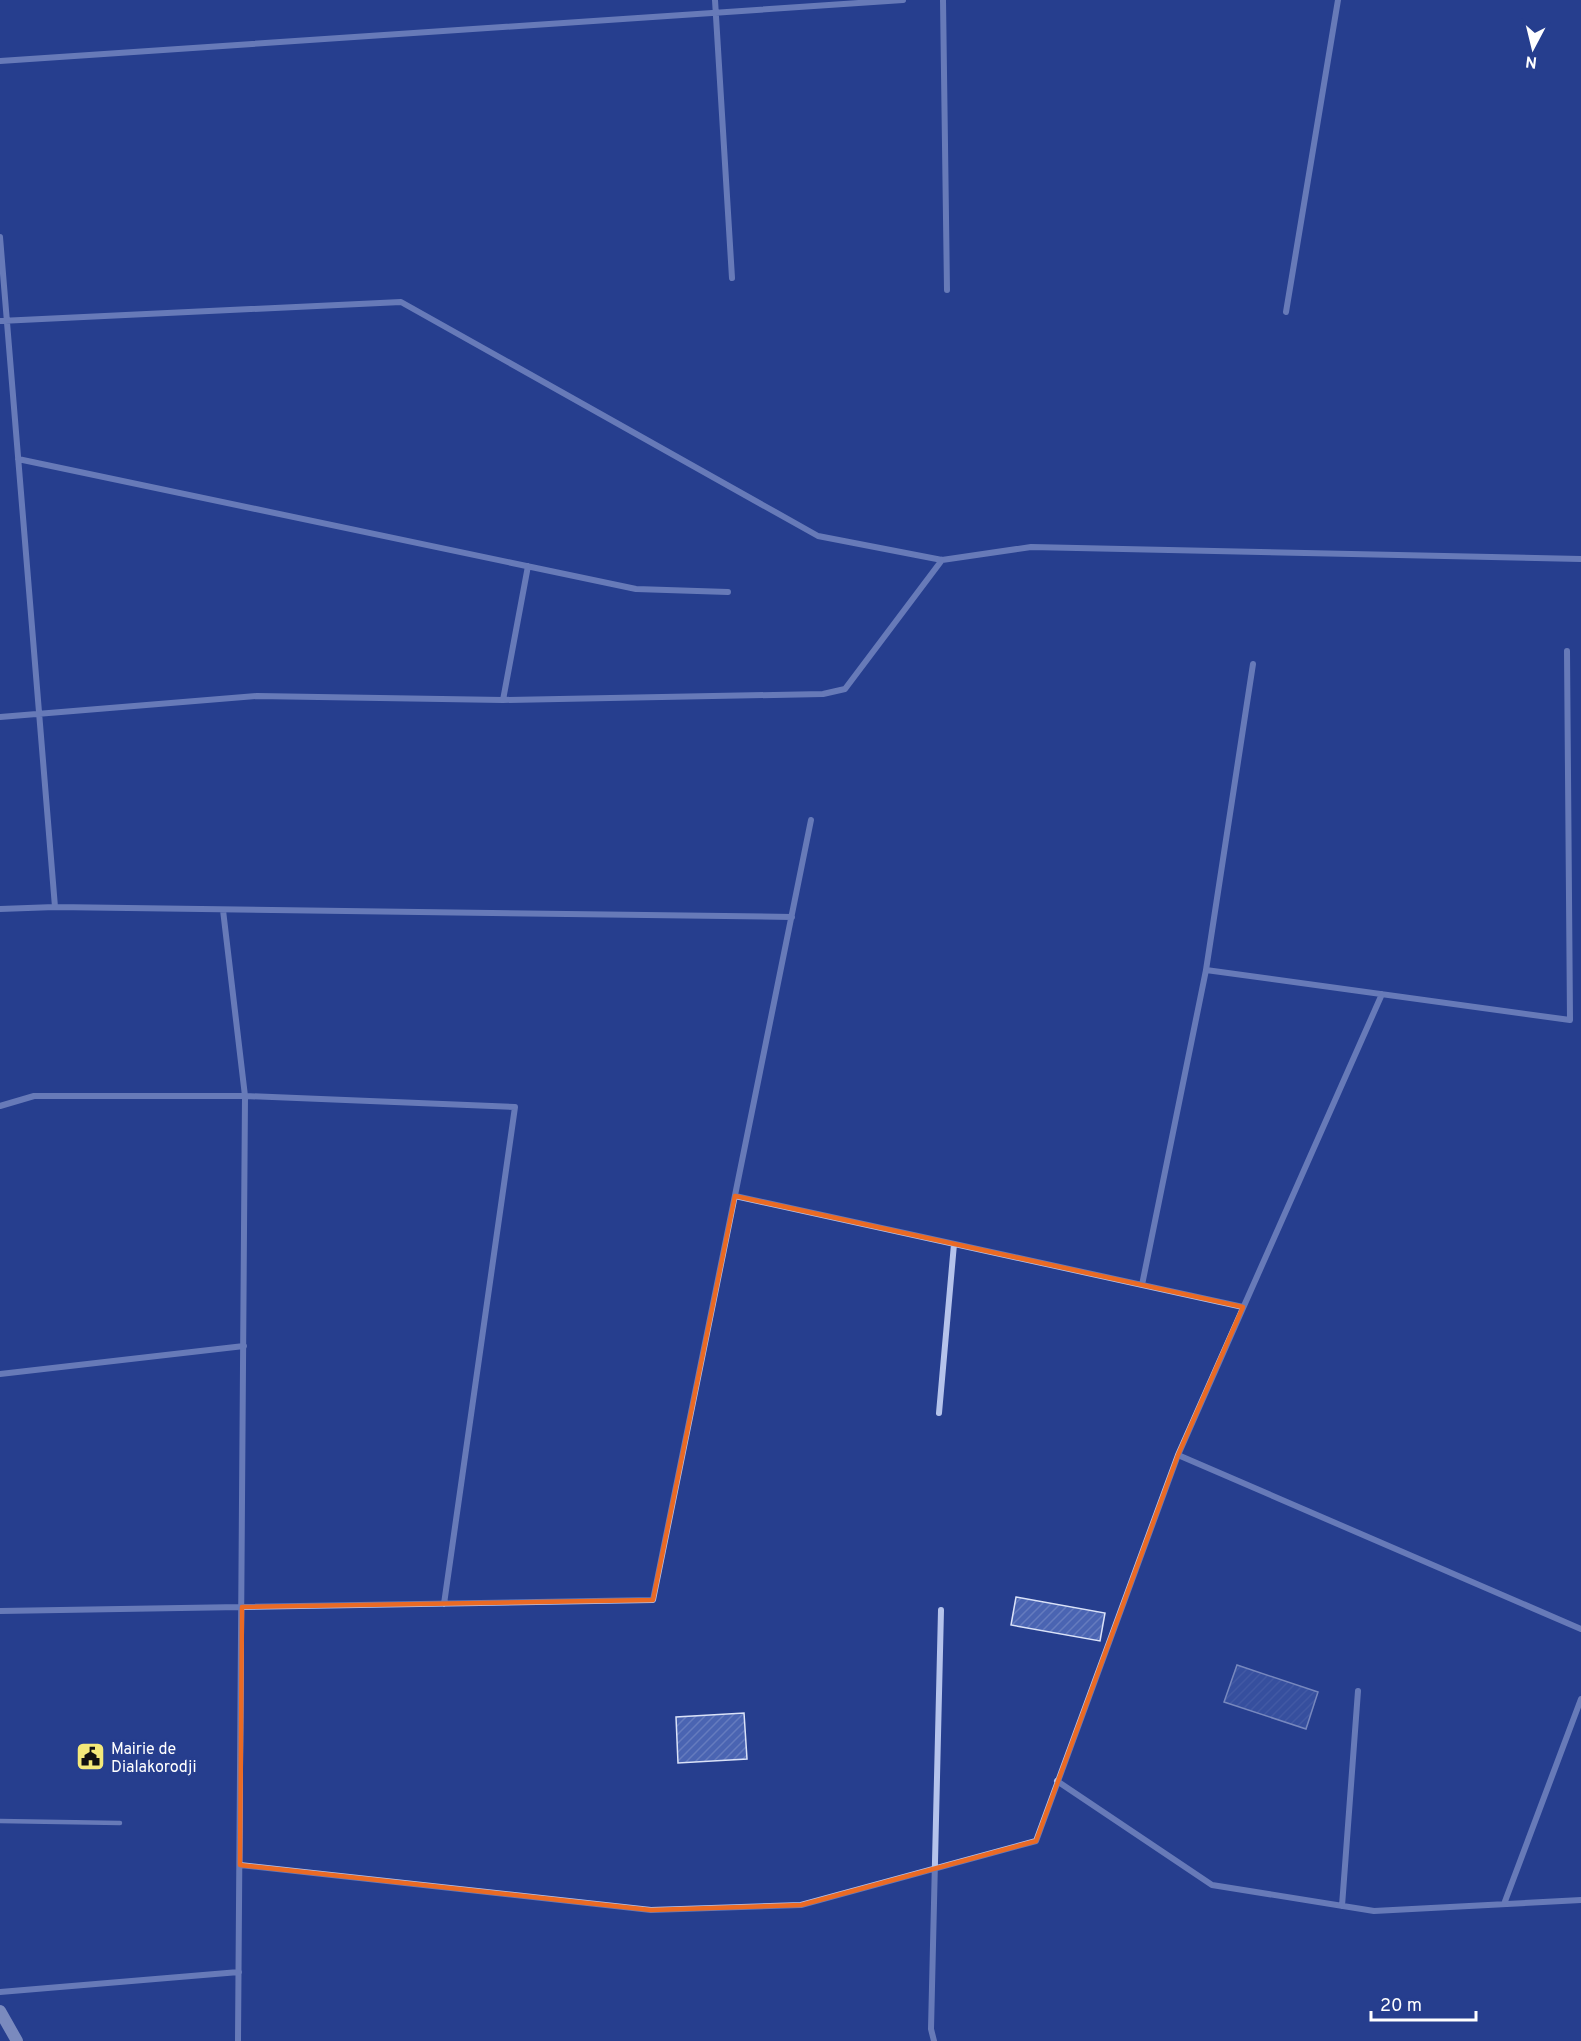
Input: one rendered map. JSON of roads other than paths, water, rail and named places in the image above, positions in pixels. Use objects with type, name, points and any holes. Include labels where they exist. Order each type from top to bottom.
[{"type":"street","points":[[715,0],[732,278]]},
{"type":"street","points":[[0,61],[903,0]]},
{"type":"street","points":[[943,0],[947,290]]},
{"type":"street","points":[[1286,312],[1338,0]]},
{"type":"street","points":[[0,237],[3,321],[18,459],[55,907]]},
{"type":"street","points":[[3,321],[401,302],[818,536],[942,560],[1031,547],[1581,559]]},
{"type":"street","points":[[18,459],[636,589],[728,592]]},
{"type":"street","points":[[0,717],[256,696],[503,700],[823,694],[845,689],[942,560]]},
{"type":"street","points":[[503,700],[528,566]]},
{"type":"street","points":[[1206,970],[1570,1020],[1567,651]]},
{"type":"street","points":[[1142,1285],[1206,970],[1253,664]]},
{"type":"street","points":[[0,1611],[653,1600],[812,820]]},
{"type":"street","points":[[0,909],[55,907],[792,917]]},
{"type":"street","points":[[223,910],[245,1096],[238,2041]]},
{"type":"street","points":[[240,1865],[651,1910],[801,1905],[1036,1841],[1178,1455],[1382,994]]},
{"type":"street","points":[[0,1106],[34,1096],[245,1096],[515,1107],[444,1604]]},
{"type":"street","points":[[735,1196],[1244,1307]]},
{"type":"street","points":[[939,1413],[954,1244]]},
{"type":"street","points":[[0,1374],[244,1346]]},
{"type":"street","points":[[1178,1455],[1581,1629]]},
{"type":"street","points":[[934,2041],[931,2030],[941,1610]]},
{"type":"street","points":[[1342,1906],[1358,1691]]},
{"type":"street","points":[[1504,1904],[1581,1699]]},
{"type":"street","points":[[1057,1781],[1212,1885],[1374,1911],[1581,1900]]},
{"type":"street","points":[[0,1992],[239,1972]]},
{"type":"street","points":[[0,2011],[17,2041]]},
{"type":"lane","points":[[0,1821],[120,1823]]},
{"type":"place","name":"Mairie de Dialakorodji","points":[[90,1757]]}]
